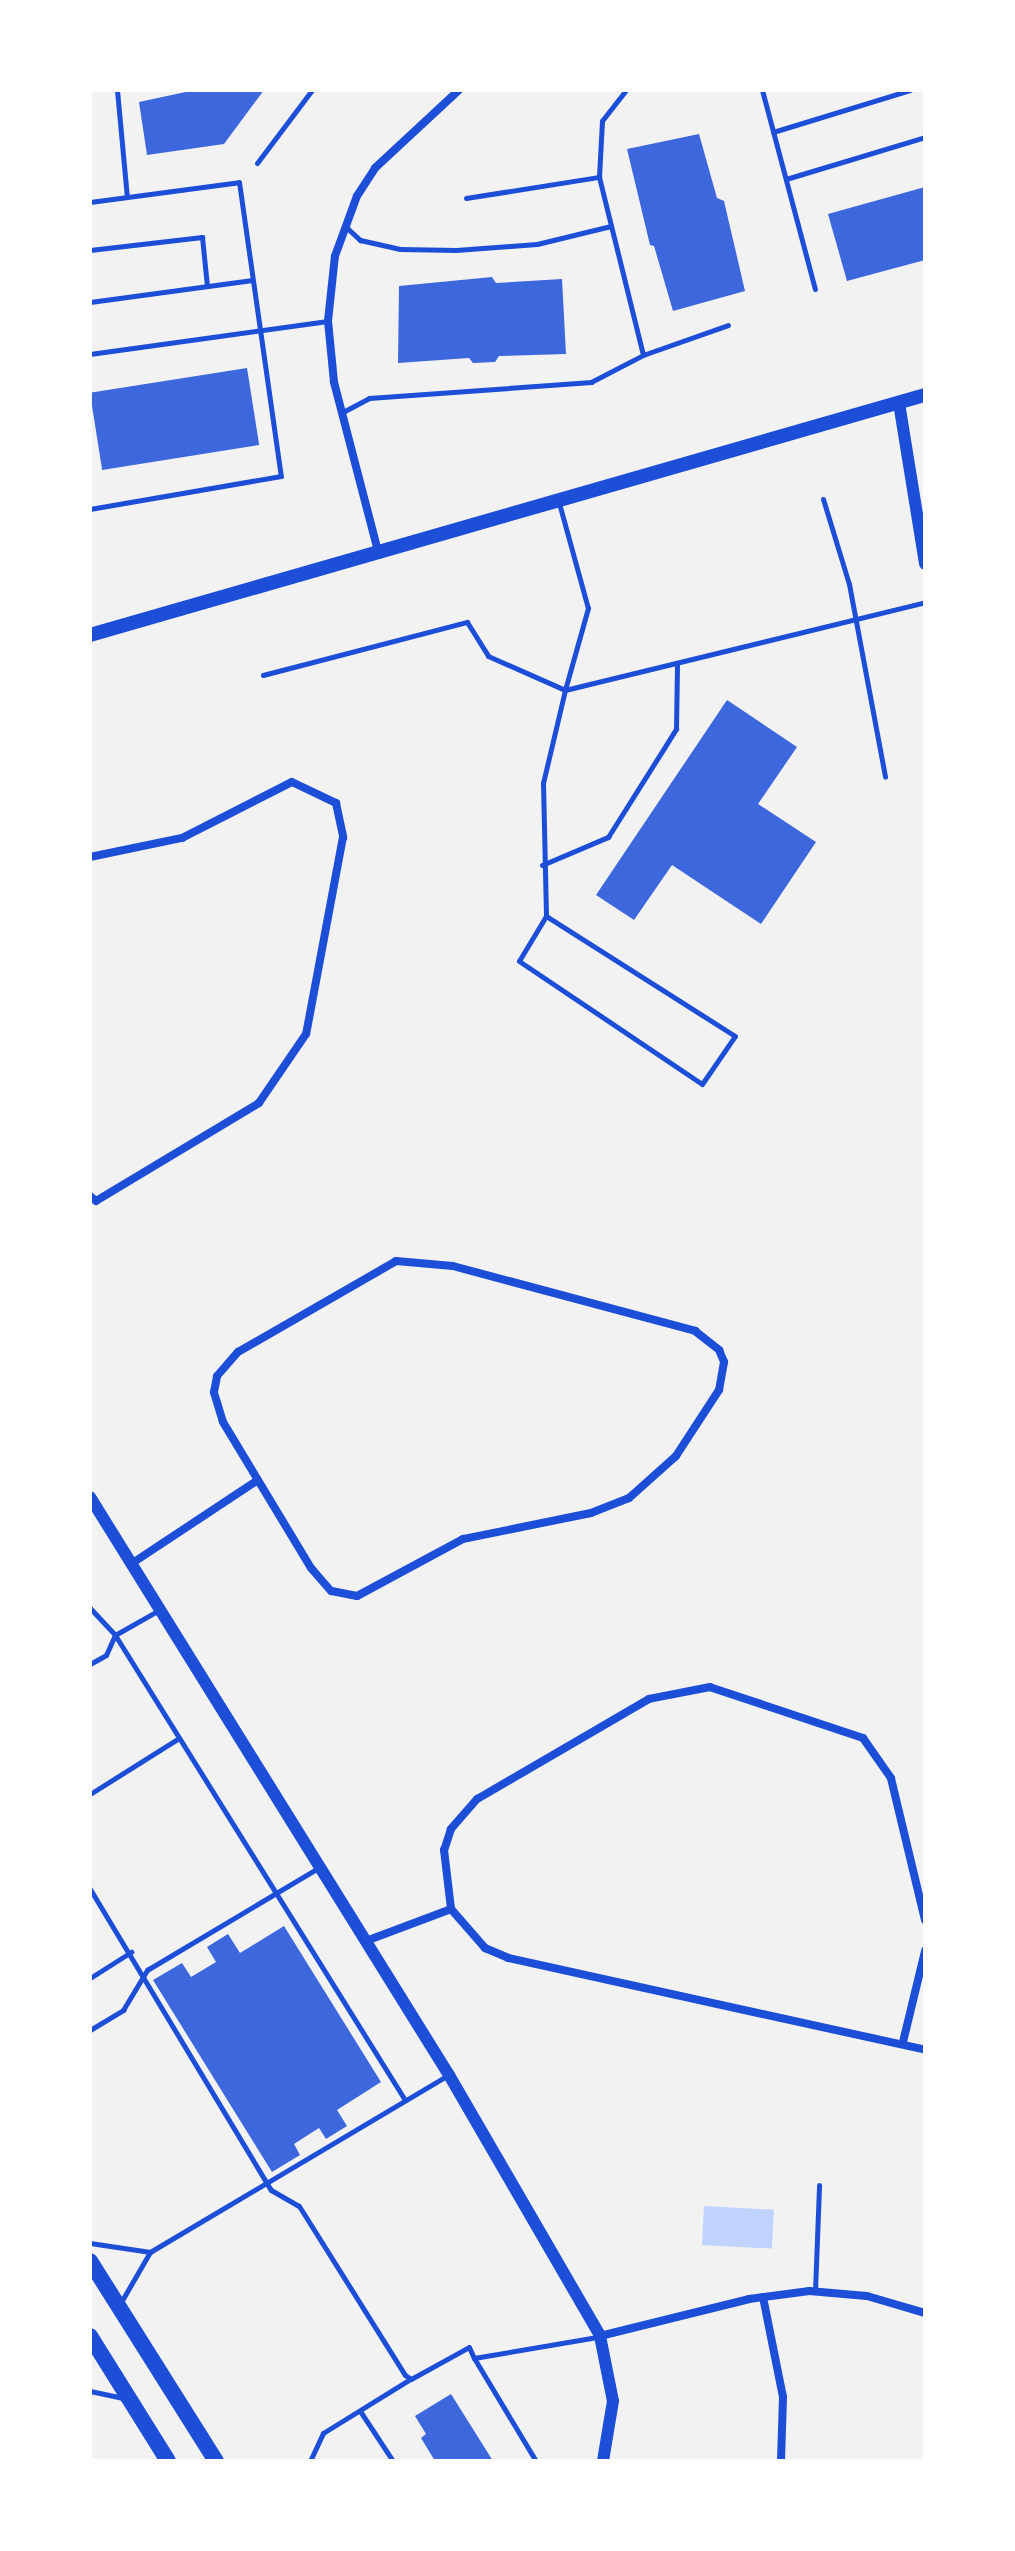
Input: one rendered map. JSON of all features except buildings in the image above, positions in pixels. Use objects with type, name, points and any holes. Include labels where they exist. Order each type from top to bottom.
[{"type":"highway","points":[[90,2261],[216,2461]]},
{"type":"highway","points":[[90,2336],[168,2461]]},
{"type":"main road","points":[[90,635],[379,555],[925,395]]},
{"type":"street","points":[[379,555],[340,413],[328,321],[344,226],[375,168],[459,90]]},
{"type":"street","points":[[899,403],[925,564]]},
{"type":"street","points":[[90,857],[182,838],[292,782],[336,803],[343,837],[306,1034],[259,1103],[92,1200]]},
{"type":"street","points":[[396,1261],[453,1266],[678,1326],[709,1340],[724,1362],[719,1390],[701,1423],[662,1471],[629,1498],[591,1513],[463,1539],[357,1596],[331,1591],[320,1581],[258,1480],[216,1407],[217,1376],[238,1352],[396,1261]]},
{"type":"street","points":[[131,1564],[258,1480]]},
{"type":"street","points":[[90,1497],[449,2075],[600,2336],[613,2401],[603,2461]]},
{"type":"street","points":[[925,1920],[891,1778],[863,1738],[851,1730],[710,1687],[649,1699],[477,1799],[451,1829],[444,1850],[451,1909],[485,1948],[508,1958],[903,2042],[925,2050]]},
{"type":"street","points":[[366,1941],[451,1909]]},
{"type":"street","points":[[903,2042],[925,1951]]},
{"type":"street","points":[[600,2336],[763,2297],[815,2291],[867,2296],[925,2313]]},
{"type":"street","points":[[763,2297],[783,2397],[781,2461]]},
{"type":"lane","points":[[117,90],[127,197]]},
{"type":"lane","points":[[257,163],[312,90]]},
{"type":"lane","points":[[626,90],[602,121],[599,177],[643,355]]},
{"type":"lane","points":[[762,90],[815,289]]},
{"type":"lane","points":[[773,132],[910,90]]},
{"type":"lane","points":[[786,179],[925,137]]},
{"type":"lane","points":[[466,198],[599,177]]},
{"type":"lane","points":[[90,202],[239,182],[281,476],[90,509]]},
{"type":"lane","points":[[344,226],[360,240],[400,249],[456,250],[537,244],[611,226]]},
{"type":"lane","points":[[90,250],[202,237],[207,286]]},
{"type":"lane","points":[[90,302],[253,280]]},
{"type":"lane","points":[[90,354],[328,321]]},
{"type":"lane","points":[[340,413],[369,398],[591,382],[643,355],[728,325]]},
{"type":"lane","points":[[823,499],[855,619],[885,777]]},
{"type":"lane","points":[[546,916],[735,1036],[702,1084],[519,961],[546,916],[542,865],[543,783],[588,608],[559,502]]},
{"type":"lane","points":[[263,675],[467,622],[488,656],[565,690],[925,602]]},
{"type":"lane","points":[[542,865],[608,837],[676,729],[677,663]]},
{"type":"lane","points":[[90,1608],[115,1635],[405,2100]]},
{"type":"lane","points":[[90,1664],[106,1655],[115,1635],[159,1610]]},
{"type":"lane","points":[[90,1794],[179,1738]]},
{"type":"lane","points":[[90,2030],[123,2010],[147,1970],[319,1867]]},
{"type":"lane","points":[[90,1889],[131,1952],[141,1980],[267,2183],[299,2206],[377,2336],[411,2379]]},
{"type":"lane","points":[[90,1978],[131,1952]]},
{"type":"lane","points":[[118,2307],[150,2252],[449,2075]]},
{"type":"lane","points":[[815,2291],[819,2185]]},
{"type":"lane","points":[[90,2243],[150,2252]]},
{"type":"lane","points":[[474,2358],[600,2336]]},
{"type":"lane","points":[[310,2461],[323,2433],[469,2347],[536,2461]]},
{"type":"lane","points":[[90,2391],[130,2400]]},
{"type":"lane","points":[[360,2411],[393,2461]]},
{"type":"water","points":[[704,2206],[774,2210],[772,2249],[702,2245]]}]
